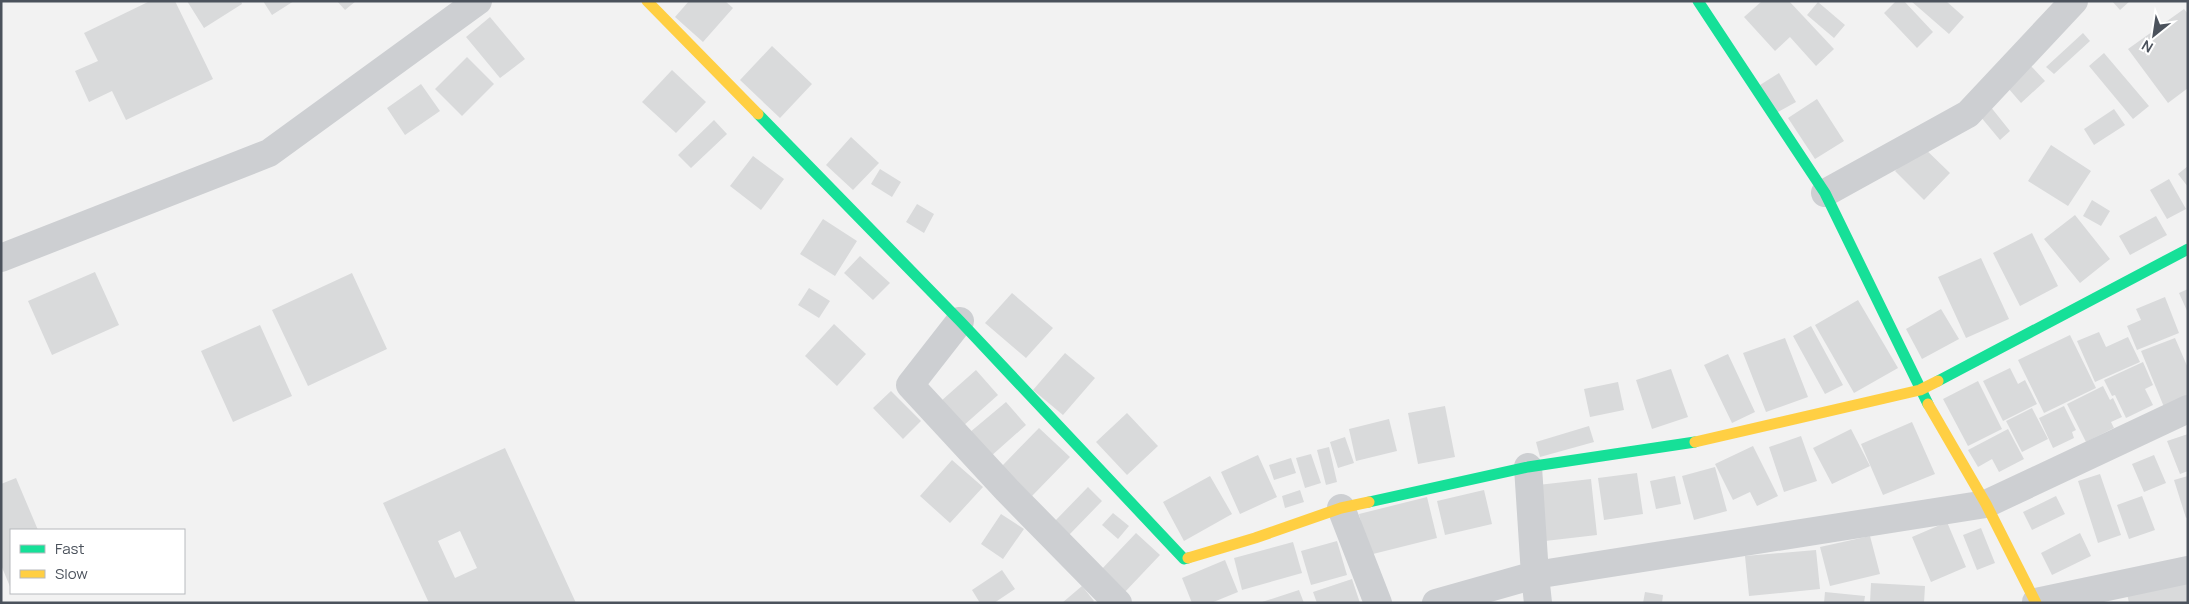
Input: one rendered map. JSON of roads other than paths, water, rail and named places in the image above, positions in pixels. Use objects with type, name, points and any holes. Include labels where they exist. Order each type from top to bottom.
[{"type":"street","points":[[1,258],[269,153],[478,1]]},
{"type":"street","points":[[647,1],[960,322],[1184,559],[1255,538],[1340,508],[1528,467],[1692,442],[1920,390],[2188,249]]},
{"type":"street","points":[[1698,1],[1824,193],[1920,390],[1986,504],[2036,602],[2188,570]]},
{"type":"street","points":[[1824,193],[1968,114],[2074,1]]},
{"type":"street","points":[[960,322],[910,385],[1007,490],[1118,603]]},
{"type":"street","points":[[1436,603],[1535,575],[1986,504],[2188,409]]},
{"type":"street","points":[[1528,467],[1538,603]]},
{"type":"street","points":[[1340,508],[1378,603]]}]
